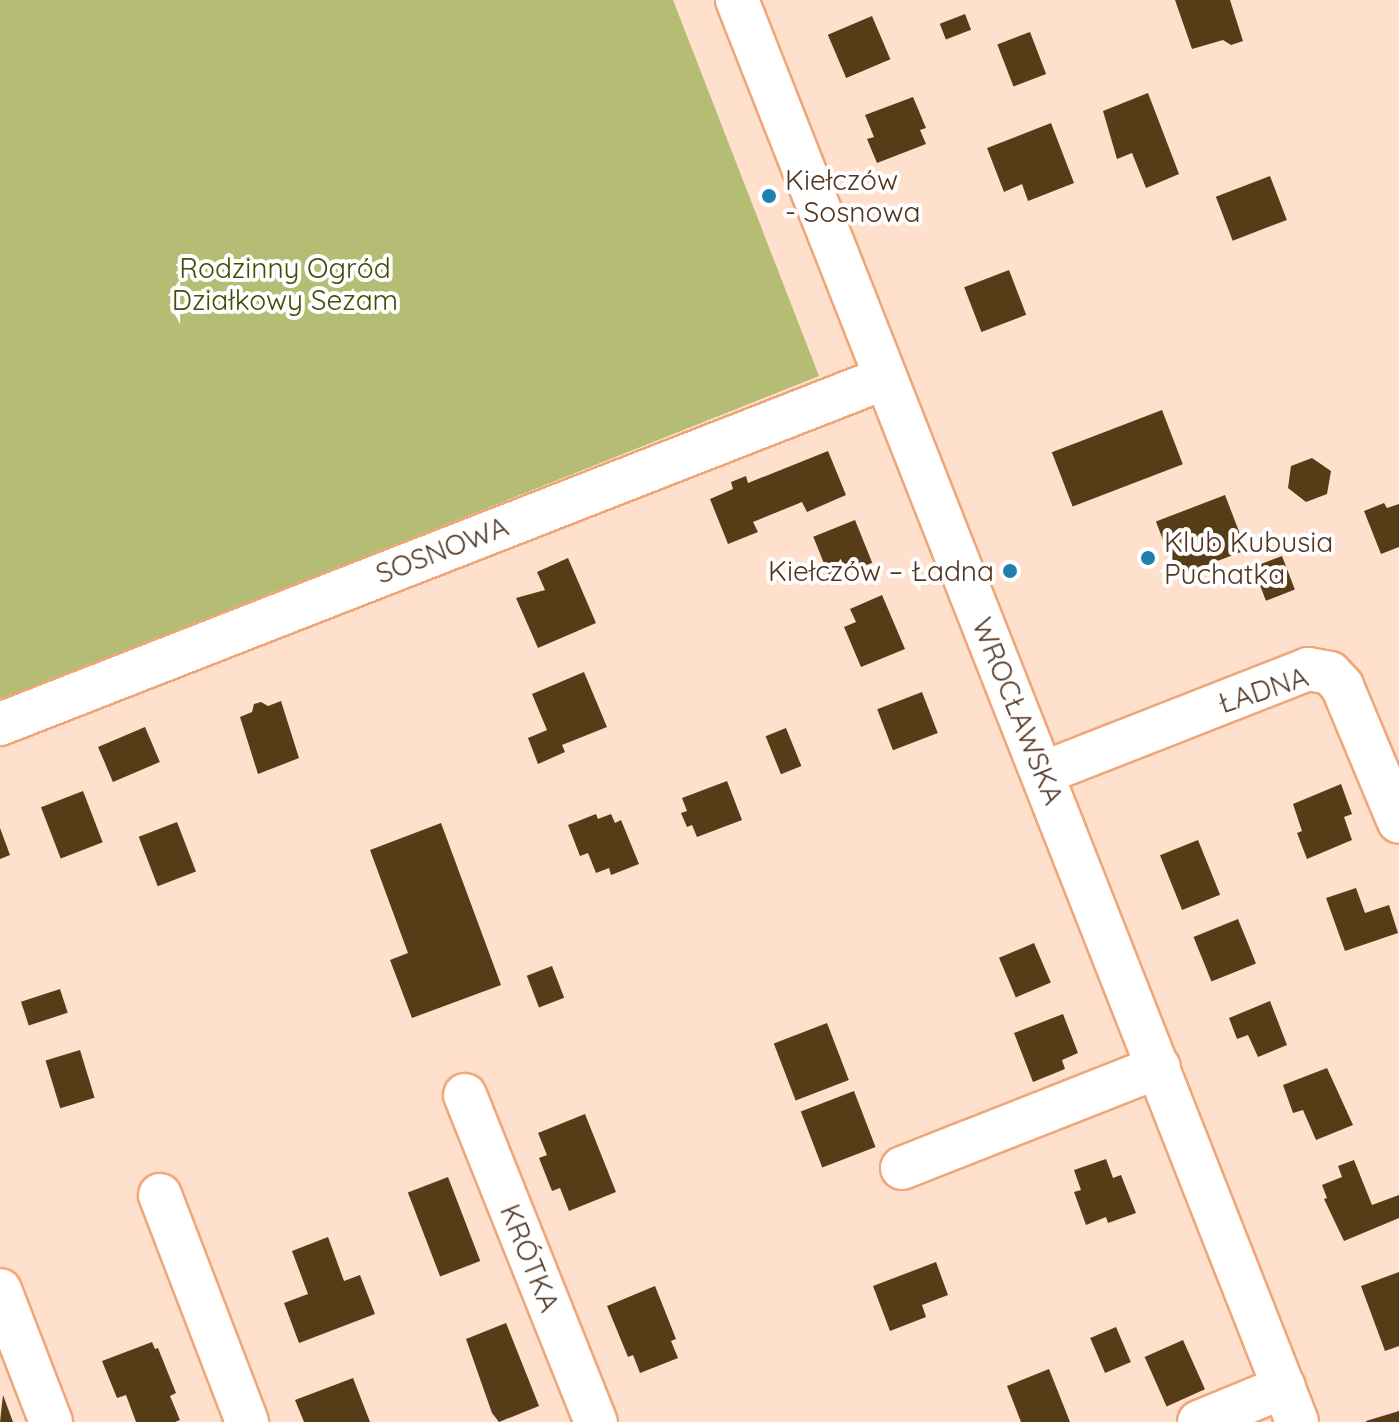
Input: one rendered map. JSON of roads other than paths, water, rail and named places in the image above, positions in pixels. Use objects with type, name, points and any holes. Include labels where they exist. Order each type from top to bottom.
[{"type":"street","name":"WROCŁAWSKA","points":[[737,0],[1290,1405]]},
{"type":"street","name":"SOSNOWA","points":[[0,724],[885,378]]},
{"type":"street","name":"ŁADNA","points":[[1043,773],[1308,669],[1330,673],[1342,686],[1399,822]]},
{"type":"street","points":[[902,1168],[1159,1067]]},
{"type":"street","name":"KRÓTKA","points":[[465,1095],[596,1422]]},
{"type":"street","points":[[160,1195],[247,1422]]},
{"type":"street","points":[[0,1290],[51,1422]]},
{"type":"street","points":[[1199,1422],[1290,1405]]},
{"type":"place","name":"Kiełczów - Sosnowa","points":[[769,196]]},
{"type":"place","name":"Klub Kubusia Puchatka","points":[[1148,558]]},
{"type":"place","name":"Kiełczów – Ładna","points":[[1010,571]]},
{"type":"park label","name":"Rodzinny Ogród Działkowy Sezam","points":[[285,284]]}]
